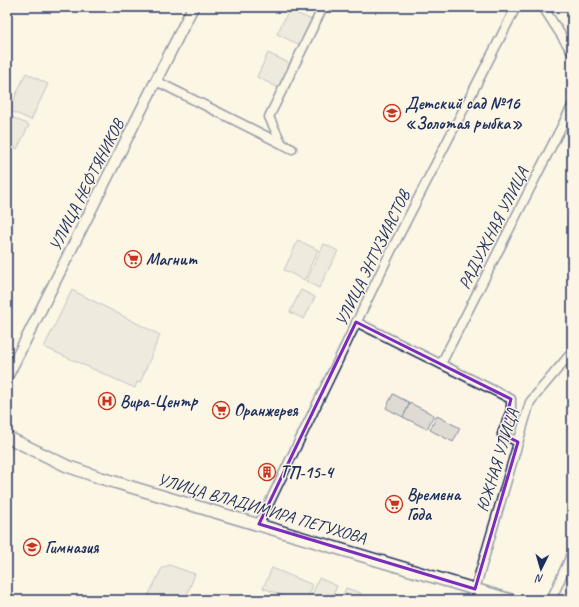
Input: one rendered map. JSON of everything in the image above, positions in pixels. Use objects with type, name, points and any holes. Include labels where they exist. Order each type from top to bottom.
[{"type":"main road","name":"УЛИЦА ВЛАДИМИРА ПЕТУХОВА","points":[[7,437],[80,471],[511,600]]},
{"type":"street","name":"УЛИЦА НЕФТЯНИКОВ","points":[[7,377],[193,7]]},
{"type":"street","points":[[282,144],[269,117],[323,7]]},
{"type":"street","name":"УЛИЦА ЭНТУЗИАСТОВ","points":[[259,524],[390,251],[516,7]]},
{"type":"street","points":[[543,7],[572,52]]},
{"type":"street","points":[[156,81],[292,149]]},
{"type":"street","name":"РАДУЖНАЯ УЛИЦА","points":[[441,364],[572,106]]},
{"type":"street","points":[[356,322],[511,399],[511,410],[502,434],[518,442]]},
{"type":"street","name":"ЮЖНАЯ УЛИЦА","points":[[475,588],[530,402],[572,352]]},
{"type":"street","points":[[551,600],[572,553]]},
{"type":"highlighted area","points":[[356,322],[511,399],[502,434],[518,442],[475,589],[259,524]]},
{"type":"shaded area","points":[[289,10],[312,20],[300,45],[277,34]]},
{"type":"shaded area","points":[[268,53],[291,64],[279,88],[257,77]]},
{"type":"shaded area","points":[[26,73],[48,84],[31,120],[9,110]]},
{"type":"shaded area","points":[[7,115],[29,125],[17,149],[7,145]]},
{"type":"shaded area","points":[[298,240],[318,250],[304,280],[284,270]]},
{"type":"shaded area","points":[[324,244],[338,251],[319,288],[306,281]]},
{"type":"shaded area","points":[[72,290],[160,335],[140,383],[137,382],[135,388],[44,347]]},
{"type":"shaded area","points":[[301,290],[315,297],[304,319],[290,312]]},
{"type":"shaded area","points":[[393,394],[410,403],[403,417],[386,408]]},
{"type":"shaded area","points":[[410,403],[434,415],[427,429],[403,417]]},
{"type":"shaded area","points":[[437,416],[460,428],[453,442],[430,430]]},
{"type":"shaded area","points":[[169,565],[195,574],[185,600],[150,600],[147,598],[162,568]]},
{"type":"shaded area","points":[[272,568],[313,585],[307,600],[294,600],[263,588]]},
{"type":"shaded area","points":[[319,578],[337,586],[331,600],[310,600]]},
{"type":"shaded area","points":[[346,588],[361,593],[357,600],[341,600]]},
{"type":"place","name":"Детский сад №16 «Золотая рыбка»","points":[[392,113]]},
{"type":"place","name":"Магнит","points":[[133,259]]},
{"type":"place","name":"Вира-Центр","points":[[107,401]]},
{"type":"place","name":"Оранжерея","points":[[221,410]]},
{"type":"place","name":"ТП-15-4","points":[[267,472]]},
{"type":"place","name":"Времена Года","points":[[394,504]]},
{"type":"place","name":"Гимназия","points":[[32,547]]}]
